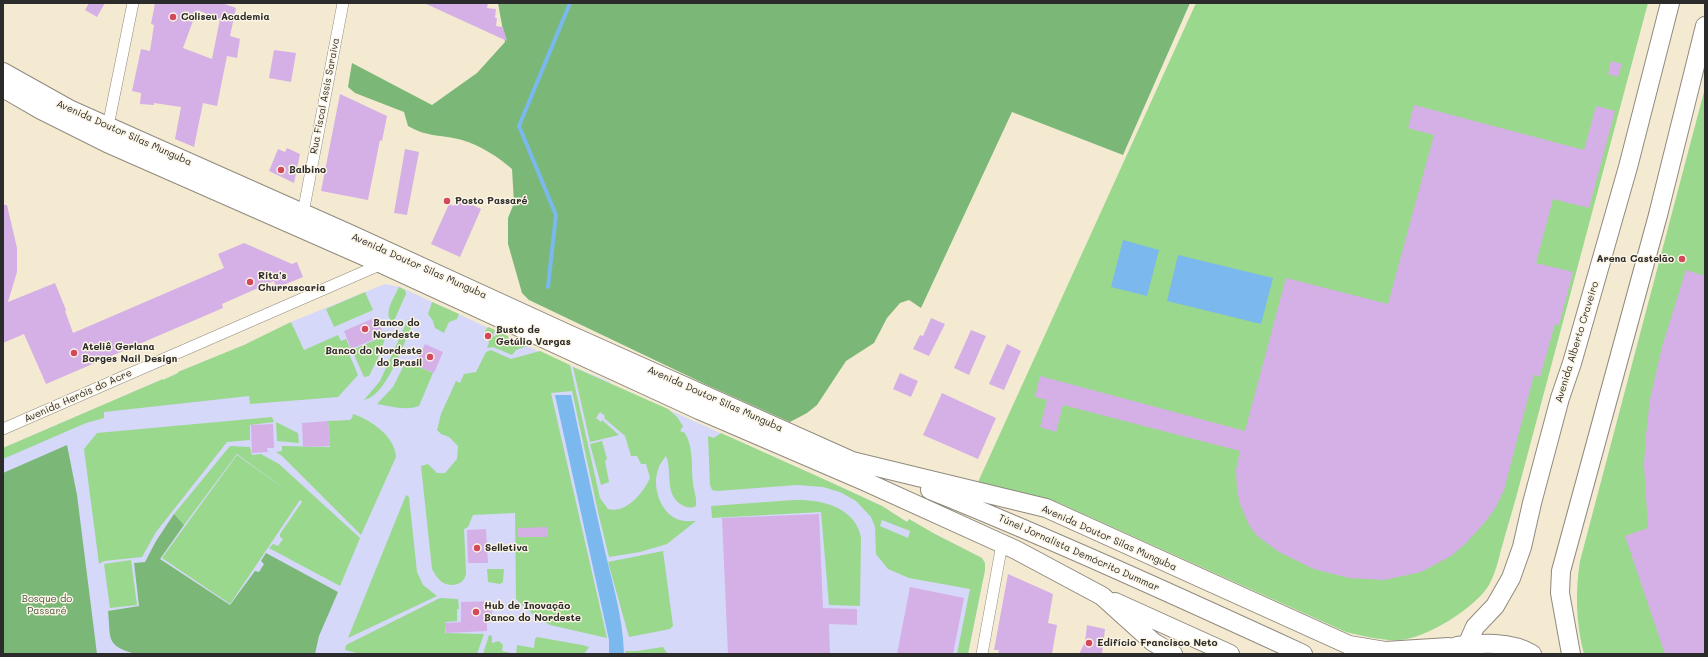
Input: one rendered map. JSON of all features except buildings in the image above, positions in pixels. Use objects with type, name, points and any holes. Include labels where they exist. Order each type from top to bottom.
[{"type":"main road","name":"Avenida Alberto Craveiro","points":[[1458,646],[1495,606],[1511,578],[1522,546],[1560,398],[1572,363],[1628,167],[1670,3]]},
{"type":"main road","points":[[1571,654],[1560,593],[1560,571],[1658,215],[1705,26]]},
{"type":"main road","name":"Avenida Doutor Silas Munguba","points":[[3,72],[71,110],[303,213],[385,258]]},
{"type":"main road","name":"Avenida Doutor Silas Munguba","points":[[3,88],[35,107],[107,143],[385,258],[551,334],[572,352],[1002,544],[1102,596],[1153,642],[1173,654]]},
{"type":"main road","name":"Avenida Doutor Silas Munguba","points":[[551,334],[568,334],[852,461],[1046,508],[1349,645],[1385,650],[1490,644],[1509,646],[1532,654]]},
{"type":"main road","name":"Túnel Jornalista Demócrito Dummar","points":[[852,461],[915,484],[1033,532],[1303,654]]},
{"type":"main road","points":[[1102,596],[1230,654]]},
{"type":"main road","points":[[1432,654],[1458,646]]},
{"type":"street","points":[[108,126],[132,3]]},
{"type":"street","name":"Rua Fiscal Assis Saraiva","points":[[303,213],[343,3]]},
{"type":"street","name":"Avenida Heróis do Acre","points":[[3,429],[385,258]]},
{"type":"street","points":[[982,654],[1002,544]]},
{"type":"shaded area","points":[[385,284],[400,287],[562,362],[610,382],[611,384],[830,482],[882,506],[907,522],[909,519],[982,558],[985,563],[985,570],[968,654],[3,654],[3,448],[244,345],[291,322]]},
{"type":"green space","points":[[498,3],[1190,3],[1123,155],[1012,112],[921,308],[909,300],[900,303],[887,318],[874,343],[846,361],[817,405],[807,413],[790,422],[707,385],[529,300],[522,293],[508,244],[508,218],[514,203],[512,169],[501,160],[469,142],[415,130],[408,126],[404,112],[355,93],[348,87],[352,63],[432,105],[477,73],[505,42]]},
{"type":"green space","points":[[1196,3],[1648,3],[1495,572],[1489,585],[1473,603],[1462,612],[1423,634],[1400,640],[1386,640],[1346,632],[1059,503],[978,482]]},
{"type":"green space","name":"Arena Castelão","points":[[1705,88],[1705,654],[1584,654],[1579,631],[1577,608],[1577,584],[1580,561]]},
{"type":"green space","points":[[399,287],[405,290],[406,294],[393,323],[390,319],[389,311]]},
{"type":"green space","points":[[365,292],[373,310],[334,327],[326,309]]},
{"type":"green space","points":[[432,302],[459,314],[457,319],[449,322],[444,333],[435,328],[433,321],[428,314]]},
{"type":"green space","points":[[408,319],[411,324],[411,328],[392,370],[379,390],[372,397],[364,400],[380,381]]},
{"type":"green space","points":[[291,322],[304,350],[338,335],[341,341],[346,339],[350,348],[347,349],[358,375],[338,397],[250,404],[249,396],[104,412],[104,418],[86,423],[3,459],[3,448],[244,345]]},
{"type":"green space","points":[[488,327],[495,330],[493,335],[495,337],[498,332],[508,336],[509,343],[511,342],[510,338],[527,346],[516,350],[512,355],[493,347],[487,348],[489,343],[485,331]]},
{"type":"green space","points":[[384,336],[385,339],[378,358],[369,376],[364,377],[352,350]]},
{"type":"green space","points":[[491,350],[511,359],[540,351],[570,365],[600,498],[608,509],[615,510],[633,501],[643,490],[650,478],[646,464],[641,464],[637,456],[631,456],[625,436],[604,418],[605,416],[600,412],[596,418],[601,422],[602,420],[619,435],[590,442],[573,367],[668,409],[677,417],[683,426],[680,431],[685,433],[691,451],[696,506],[690,508],[686,507],[677,502],[673,496],[666,456],[660,464],[656,476],[657,491],[662,505],[671,516],[682,521],[696,521],[667,544],[640,552],[609,557],[572,391],[551,393],[607,638],[550,625],[534,615],[516,599],[515,513],[473,515],[468,527],[464,529],[466,573],[465,577],[460,583],[449,585],[442,582],[432,569],[421,466],[428,464],[437,473],[445,473],[457,459],[458,446],[449,437],[441,434],[437,430],[441,414],[456,381],[460,383],[464,374],[476,372],[486,352]]},
{"type":"green space","points":[[411,363],[433,373],[419,406],[403,408],[377,404],[393,387],[404,365],[408,367]]},
{"type":"green space","points":[[353,414],[367,420],[387,436],[395,449],[396,457],[361,535],[282,456],[276,452],[282,451],[282,446],[330,447],[328,421],[350,420]]},
{"type":"green space","points":[[272,417],[274,422],[250,425],[250,440],[227,442],[156,532],[142,557],[104,561],[99,564],[84,449],[97,433]]},
{"type":"green space","points":[[276,422],[298,433],[299,443],[277,441]]},
{"type":"green space","points":[[721,433],[882,506],[907,522],[909,519],[982,558],[985,563],[985,570],[968,654],[957,654],[970,589],[909,578],[888,569],[876,554],[875,527],[871,517],[856,501],[840,492],[823,487],[797,485],[717,491],[712,490],[710,485],[708,436],[714,438]],"holes":[[[882,520],[910,531],[908,538],[880,526]]]},
{"type":"green space","points":[[602,441],[607,459],[605,461],[609,482],[601,485],[590,444]]},
{"type":"green space","name":"Bosque do Passaré","points":[[67,445],[77,495],[97,654],[3,654],[3,473]]},
{"type":"green space","points":[[230,446],[250,447],[252,455],[261,454],[279,464],[360,538],[340,586],[269,548],[273,544],[278,546],[283,539],[280,537],[280,534],[302,502],[300,500],[230,604],[162,558],[237,455],[293,495],[237,454],[184,525],[174,514]]},
{"type":"green space","points":[[406,495],[409,497],[417,572],[423,585],[437,596],[348,638]]},
{"type":"green space","points":[[794,500],[815,501],[836,507],[845,512],[858,527],[861,538],[860,606],[829,605],[821,512],[712,518],[711,506]]},
{"type":"green space","points":[[174,514],[184,525],[160,559],[230,605],[255,571],[259,572],[264,564],[261,561],[266,553],[338,592],[319,636],[315,654],[135,654],[125,651],[114,644],[110,635],[108,611],[139,606],[134,563],[145,562],[156,541]]},
{"type":"green space","points":[[663,551],[673,626],[670,629],[629,637],[608,562]]},
{"type":"green space","points":[[131,560],[137,605],[110,608],[104,564]]},
{"type":"green space","points":[[487,569],[504,569],[503,582],[500,584],[488,582]]},
{"type":"green space","points":[[440,598],[458,599],[459,609],[457,609],[457,621],[446,622],[445,633],[484,634],[477,654],[360,654],[345,650],[346,645]]},
{"type":"green space","points":[[489,635],[492,636],[492,643],[499,641],[503,645],[502,651],[515,654],[483,654]]},
{"type":"green space","points":[[537,637],[589,647],[584,654],[516,654],[517,645],[534,648],[535,639]]},
{"type":"green space","points":[[663,647],[667,653],[665,654],[626,654],[625,651],[637,651]]},
{"type":"water","points":[[1123,240],[1159,250],[1147,296],[1111,287]]},
{"type":"water","points":[[1178,255],[1273,278],[1261,324],[1167,301]]},
{"type":"water","points":[[555,395],[571,395],[619,610],[624,654],[609,654],[609,640]]},
{"type":"waterway","points":[[548,287],[556,215],[519,126],[570,3]]},
{"type":"place","name":"Coliseu Academia","points":[[173,17]]},
{"type":"place","name":"Balbino","points":[[281,170]]},
{"type":"place","name":"Posto Passaré","points":[[447,201]]},
{"type":"place","name":"Arena Castelão","points":[[1682,259]]},
{"type":"place","name":"Rita's Churrascaria","points":[[250,282]]},
{"type":"place","name":"Banco do Nordeste","points":[[365,329]]},
{"type":"place","name":"Busto de Getúlio Vargas","points":[[488,336]]},
{"type":"place","name":"Ateliê Gerlana Borges Nail Design","points":[[74,353]]},
{"type":"place","name":"Banco do Nordeste do Brasil","points":[[430,357]]},
{"type":"place","name":"Selletiva","points":[[477,548]]},
{"type":"place","name":"Hub de Inovação Banco do Nordeste","points":[[476,612]]},
{"type":"place","name":"Edifício Francisco Neto","points":[[1089,643]]}]
